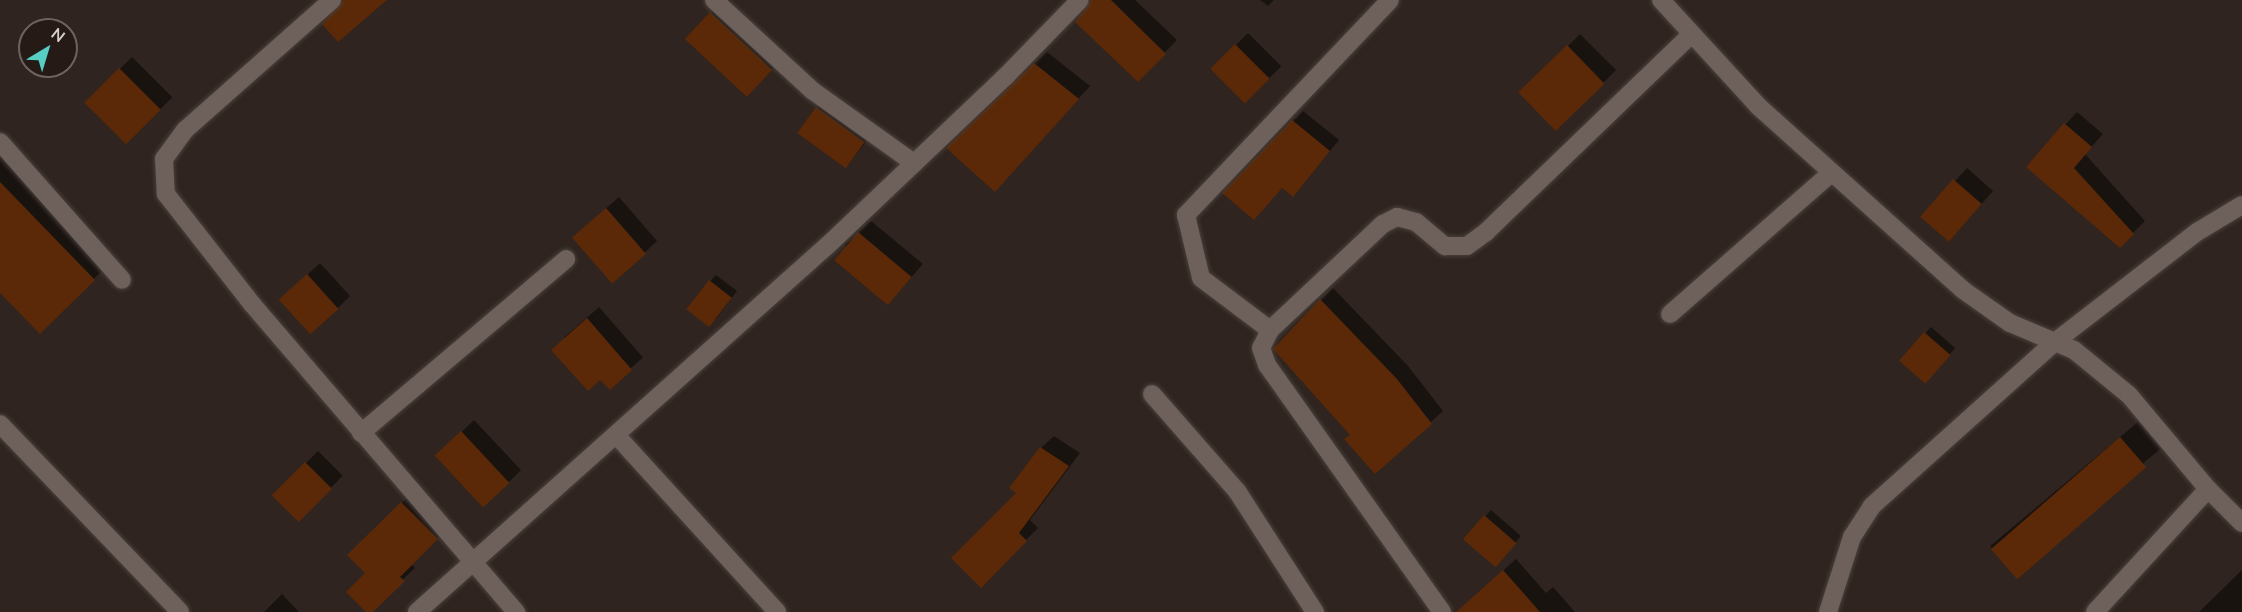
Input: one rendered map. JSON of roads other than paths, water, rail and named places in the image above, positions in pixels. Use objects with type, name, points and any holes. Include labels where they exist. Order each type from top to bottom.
[{"type":"street","points":[[332,0],[185,130],[164,159],[166,194],[252,304],[516,612]]},
{"type":"street","points":[[714,0],[813,91],[914,163]]},
{"type":"street","points":[[417,612],[617,436],[914,163],[1080,0]]},
{"type":"street","points":[[1270,330],[1201,278],[1186,215],[1390,0]]},
{"type":"street","points":[[1660,0],[1758,106],[1963,290],[2010,323],[2056,341],[2091,363],[2129,395],[2208,489],[2242,523]]},
{"type":"street","points":[[1443,612],[1267,365],[1261,348],[1270,330],[1383,224],[1397,217],[1416,222],[1445,246],[1467,246],[1486,232],[1691,35]]},
{"type":"street","points":[[0,142],[122,280]]},
{"type":"street","points":[[1670,314],[1831,173]]},
{"type":"street","points":[[1828,612],[1852,537],[1872,506],[2056,341],[2205,226],[2242,204]]},
{"type":"street","points":[[361,433],[566,259]]},
{"type":"street","points":[[1152,394],[1237,491],[1315,612]]},
{"type":"street","points":[[0,424],[180,612]]},
{"type":"street","points":[[617,436],[777,612]]},
{"type":"street","points":[[2095,612],[2208,489]]}]
